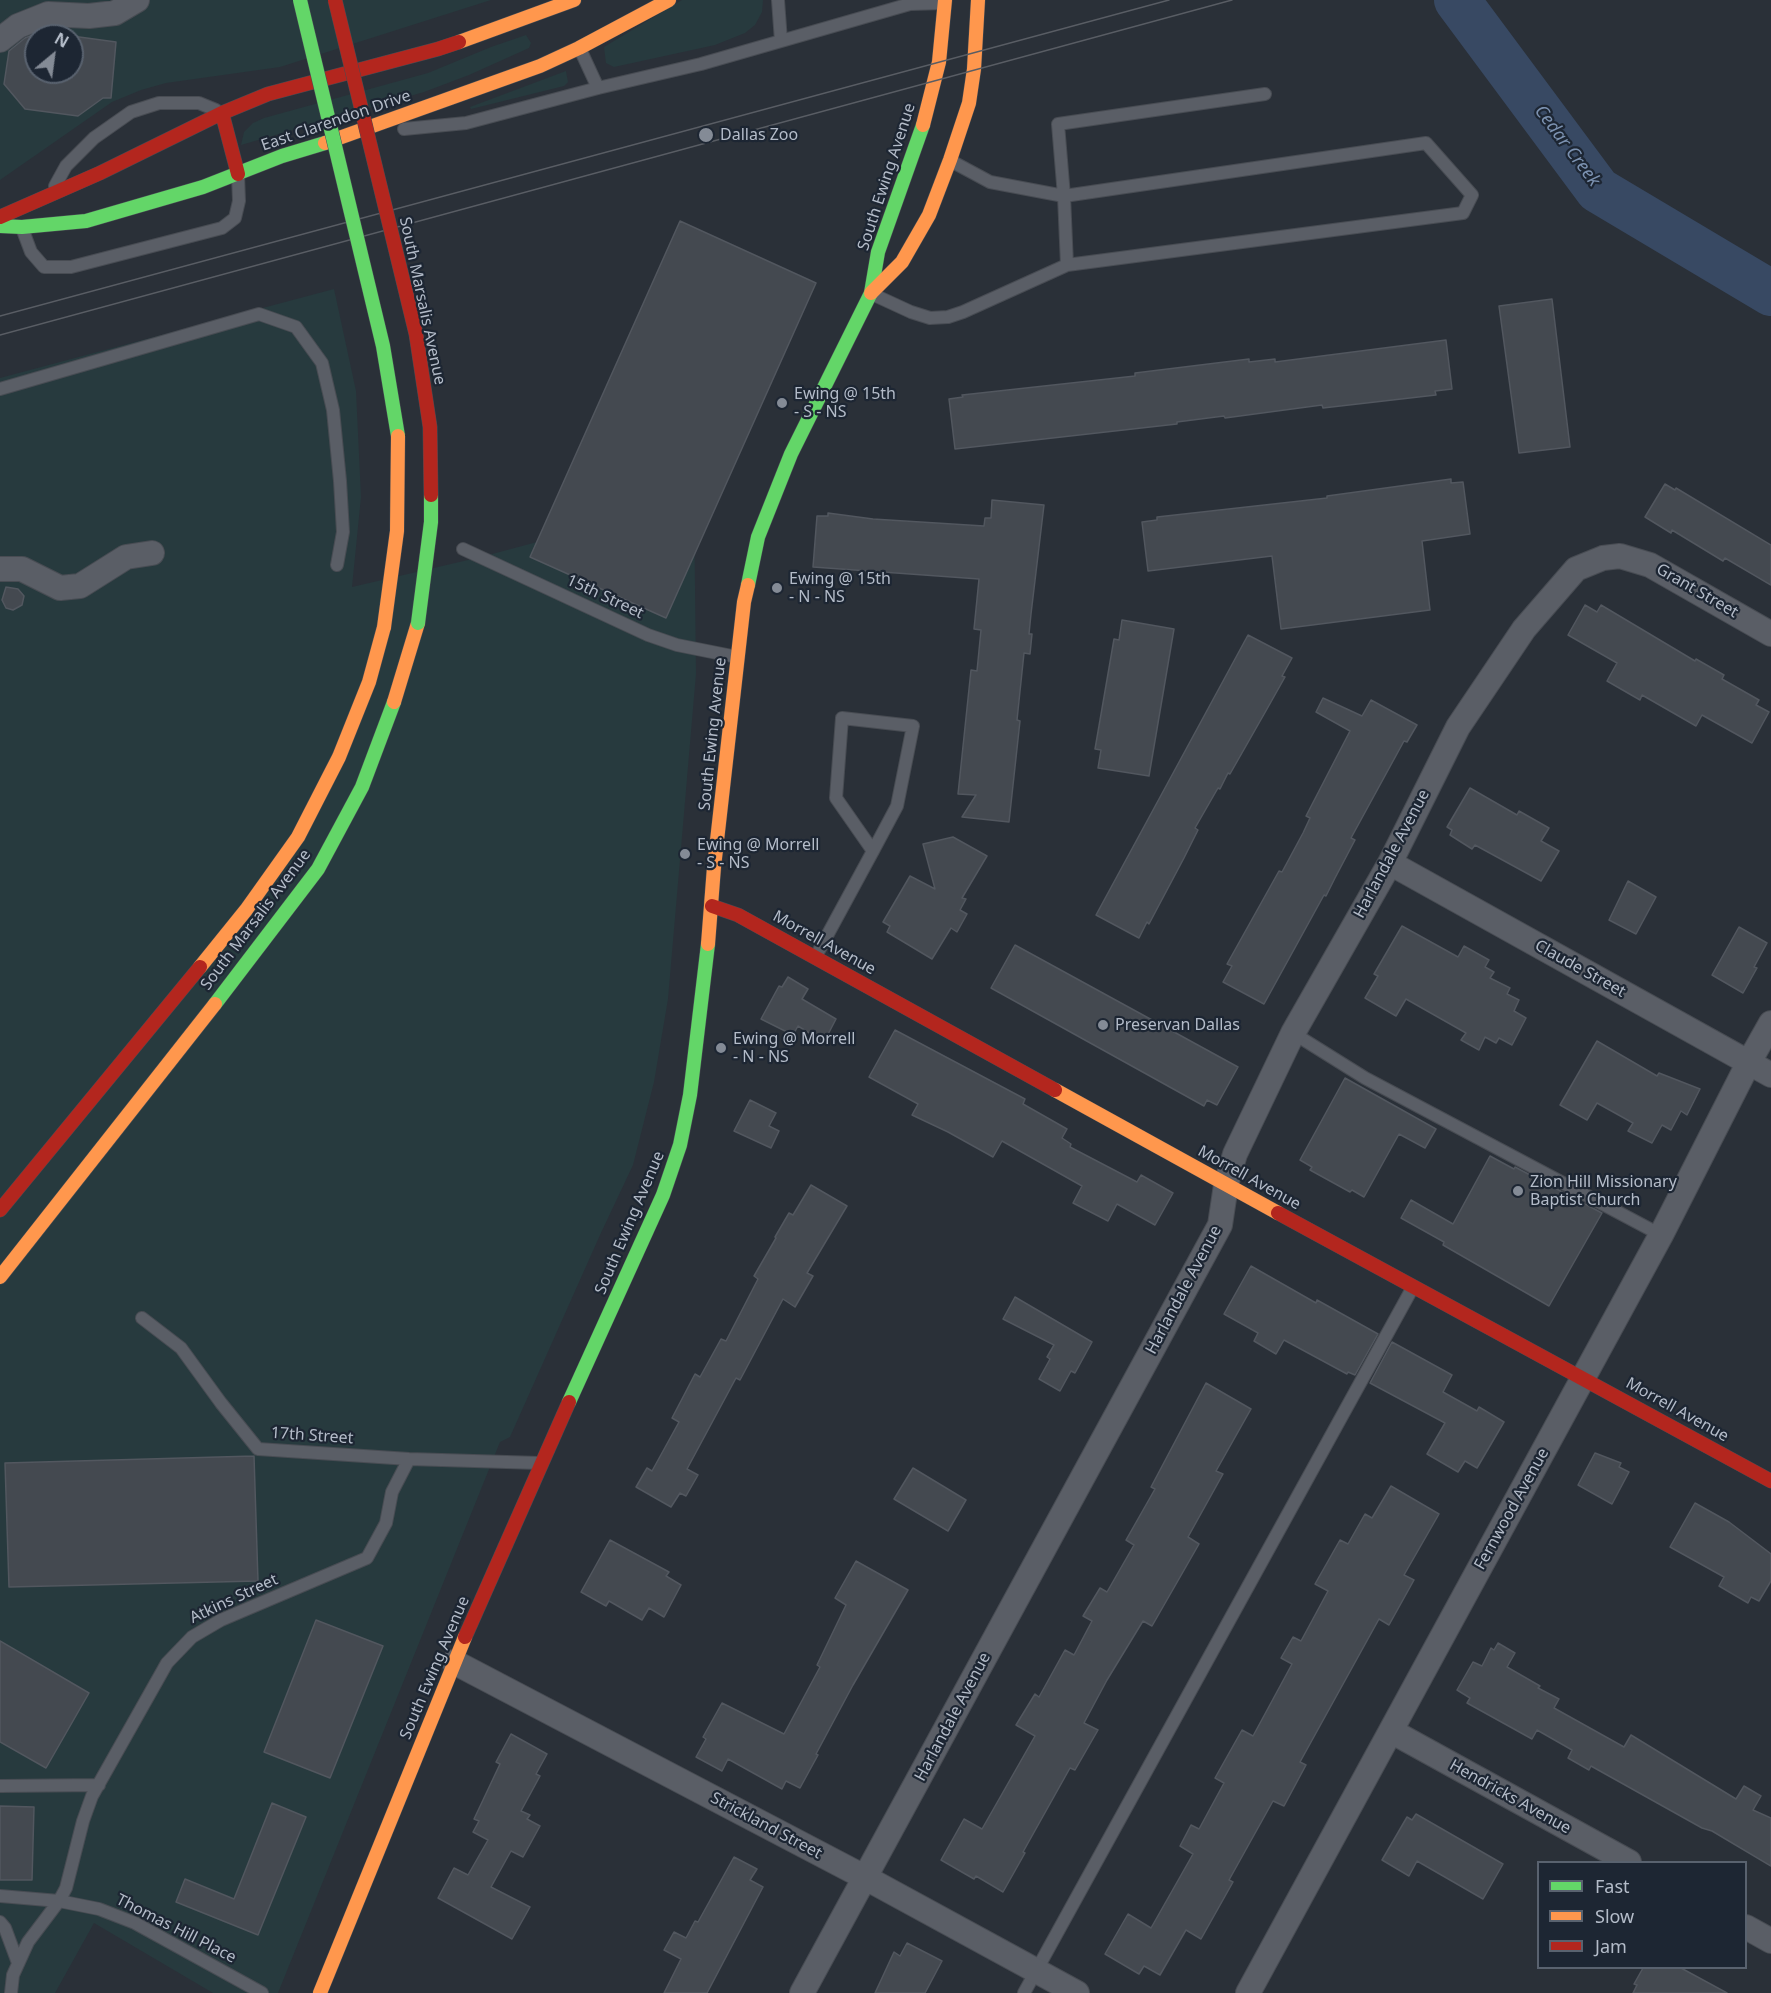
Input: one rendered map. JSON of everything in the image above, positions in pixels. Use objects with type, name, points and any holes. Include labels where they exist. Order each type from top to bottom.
[{"type":"street","points":[[0,40],[18,26],[48,14],[89,16],[115,13],[137,0]]},
{"type":"street","name":"South Marsalis Avenue","points":[[0,1210],[246,910],[298,837],[339,757],[369,682],[384,627],[397,531],[398,438],[383,346],[300,0]]},
{"type":"street","name":"South Marsalis Avenue","points":[[0,1277],[318,869],[362,787],[394,702],[418,623],[431,522],[430,427],[416,334],[335,0]]},
{"type":"street","points":[[0,217],[100,173],[222,113],[267,94],[438,49],[545,16],[574,0]]},
{"type":"street","name":"East Clarendon Drive","points":[[0,226],[22,227],[86,221],[203,187],[490,85],[669,0]]},
{"type":"street","name":"South Ewing Avenue","points":[[871,293],[902,262],[929,215],[969,103],[974,69],[962,2]]},
{"type":"street","name":"South Ewing Avenue","points":[[320,1993],[454,1662],[541,1463],[663,1195],[680,1145],[690,1095],[744,602],[758,537],[791,454],[871,293],[878,252],[920,136],[939,62],[962,2]]},
{"type":"street","points":[[222,113],[238,174]]},
{"type":"street","points":[[0,568],[22,569],[60,588],[80,585],[126,557],[152,553]]},
{"type":"street","name":"Grant Street","points":[[1620,556],[1650,565],[1771,634]]},
{"type":"street","name":"Harlandale Avenue","points":[[802,1993],[1220,1226],[1226,1185],[1235,1154],[1293,1033],[1390,863],[1458,727],[1524,629],[1576,569],[1603,558],[1620,556]]},
{"type":"street","name":"Claude Street","points":[[1390,863],[1771,1075]]},
{"type":"street","name":"Morrell Avenue","points":[[712,906],[738,915],[816,957],[1226,1185],[1771,1481]]},
{"type":"street","name":"Fernwood Avenue","points":[[1248,1993],[1661,1235],[1771,1023]]},
{"type":"street","name":"Strickland Street","points":[[454,1662],[866,1878],[1077,1993]]},
{"type":"street","name":"Hendricks Avenue","points":[[1391,1731],[1625,1861]]},
{"type":"street","points":[[1747,1928],[1771,1941]]},
{"type":"lane","points":[[529,0],[545,16]]},
{"type":"lane","points":[[778,0],[781,41]]},
{"type":"lane","points":[[349,135],[466,123],[666,72],[910,4],[962,2]]},
{"type":"lane","points":[[575,44],[598,88]]},
{"type":"lane","points":[[1067,266],[1058,124],[1265,94]]},
{"type":"lane","points":[[51,194],[66,166],[93,138],[131,112],[159,103],[199,103],[222,113]]},
{"type":"lane","points":[[871,293],[911,312],[930,318],[948,316],[963,312],[1067,266],[1463,213],[1472,195],[1426,143],[1064,196],[990,183],[950,160]]},
{"type":"lane","points":[[22,227],[32,252],[44,267],[71,267],[222,228],[235,218],[239,201],[238,174]]},
{"type":"lane","points":[[0,389],[259,314],[296,327],[322,363],[333,410],[343,532],[337,566]]},
{"type":"lane","name":"15th Street","points":[[463,549],[648,635],[677,645],[738,657]]},
{"type":"lane","points":[[816,957],[873,851],[897,806],[913,726],[842,718],[836,798],[873,851]]},
{"type":"lane","points":[[1293,1033],[1365,1078],[1661,1235]]},
{"type":"lane","points":[[1024,1993],[1413,1286]]},
{"type":"lane","name":"17th Street","points":[[142,1318],[181,1348],[258,1449],[409,1459],[541,1463]]},
{"type":"lane","name":"Atkins Street","points":[[11,1993],[13,1975],[28,1942],[66,1888],[83,1821],[99,1785],[167,1663],[192,1637],[221,1620],[367,1558],[386,1523],[392,1492],[409,1459]]},
{"type":"lane","points":[[0,1786],[99,1785]]},
{"type":"lane","name":"Thomas Hill Place","points":[[0,1896],[99,1909],[135,1923],[262,1993]]},
{"type":"lane","points":[[0,1922],[5,1928],[18,1963]]},
{"type":"green space","points":[[0,0],[491,0],[280,67],[166,83],[112,102],[0,180]]},
{"type":"green space","points":[[682,0],[763,0],[762,12],[755,25],[745,33],[715,45],[614,67],[606,63],[604,47]]},
{"type":"green space","points":[[526,35],[531,43],[529,48],[469,75],[424,92],[241,145],[244,132],[253,123],[264,118],[428,73]]},
{"type":"green space","points":[[566,71],[568,82],[564,86],[471,109],[470,107]]},
{"type":"green space","points":[[334,289],[356,391],[361,497],[352,587],[481,557],[694,500],[696,674],[668,999],[654,1082],[633,1165],[510,1437],[500,1442],[278,1993],[213,1993],[94,1923],[55,1993],[0,1993],[0,378]]},
{"type":"building","points":[[84,38],[116,42],[111,98],[103,98],[78,116],[25,109],[4,84],[9,51],[24,39],[24,84],[84,84]]},
{"type":"building","points":[[680,221],[816,283],[666,618],[530,557]]},
{"type":"building","points":[[1552,299],[1570,447],[1519,453],[1499,306]]},
{"type":"building","points":[[1446,340],[1452,389],[1435,391],[1436,395],[1323,408],[1322,405],[1225,418],[1224,416],[1177,422],[1177,424],[955,449],[949,399],[963,397],[962,395],[1135,376],[1135,373],[1249,359],[1249,362],[1275,359],[1275,362]]},
{"type":"building","points":[[1451,479],[1451,483],[1463,482],[1470,534],[1422,541],[1430,610],[1281,629],[1272,556],[1148,571],[1142,522],[1157,520],[1157,517],[1327,498],[1327,496]]},
{"type":"building","points":[[1665,484],[1675,490],[1676,488],[1771,545],[1771,585],[1725,558],[1723,561],[1672,530],[1671,533],[1645,517]]},
{"type":"building","points":[[992,500],[1044,505],[1029,634],[1032,634],[1030,654],[1024,653],[1017,720],[1020,721],[1009,822],[962,817],[976,795],[958,794],[971,670],[977,671],[981,630],[974,629],[979,579],[813,567],[817,516],[828,516],[828,513],[873,519],[984,526],[985,518],[991,518]]},
{"type":"building","points":[[6,587],[18,589],[24,596],[22,605],[13,610],[6,608],[2,600]]},
{"type":"building","points":[[1585,605],[1597,612],[1601,605],[1695,661],[1696,659],[1724,675],[1722,679],[1759,700],[1756,705],[1769,712],[1752,743],[1702,715],[1696,726],[1642,695],[1640,700],[1607,681],[1617,663],[1568,635]]},
{"type":"building","points":[[1122,620],[1174,629],[1149,776],[1098,768],[1101,750],[1095,749],[1114,639],[1119,640]]},
{"type":"building","points":[[1248,635],[1292,658],[1282,676],[1285,677],[1230,774],[1228,773],[1220,789],[1218,788],[1195,828],[1198,830],[1184,858],[1149,924],[1147,922],[1139,938],[1096,915]]},
{"type":"building","points":[[1323,698],[1362,716],[1371,700],[1417,725],[1407,742],[1404,741],[1351,838],[1355,840],[1326,896],[1324,895],[1264,1004],[1223,982],[1232,966],[1227,964],[1303,833],[1310,818],[1306,816],[1350,731],[1316,712]]},
{"type":"building","points":[[1470,788],[1517,815],[1519,811],[1549,828],[1541,841],[1559,851],[1541,881],[1475,845],[1472,849],[1450,835],[1452,830],[1447,827]]},
{"type":"building","points":[[953,837],[987,856],[962,898],[966,899],[960,910],[967,914],[957,932],[951,928],[932,959],[887,932],[890,926],[883,922],[910,876],[935,889],[923,844]]},
{"type":"building","points":[[1628,881],[1656,897],[1636,934],[1609,920]]},
{"type":"building","points":[[1402,926],[1458,957],[1464,946],[1489,960],[1485,967],[1494,972],[1490,978],[1510,988],[1507,994],[1519,1000],[1514,1011],[1526,1018],[1512,1045],[1499,1038],[1496,1043],[1485,1037],[1479,1050],[1461,1040],[1466,1033],[1406,999],[1396,1016],[1365,998],[1378,976],[1374,974]]},
{"type":"building","points":[[1739,927],[1767,943],[1754,967],[1757,968],[1743,993],[1712,975]]},
{"type":"building","name":"Preservan Dallas","points":[[1015,945],[1238,1067],[1217,1105],[1207,1100],[1204,1106],[991,988]]},
{"type":"building","points":[[788,977],[808,989],[802,999],[836,1019],[824,1042],[798,1026],[793,1035],[761,1019],[779,986],[782,987]]},
{"type":"building","points":[[895,1030],[1025,1099],[1023,1104],[1067,1129],[1062,1138],[1071,1144],[1070,1147],[1137,1182],[1141,1175],[1173,1193],[1155,1225],[1117,1204],[1108,1221],[1073,1203],[1082,1186],[1002,1141],[993,1157],[912,1115],[918,1104],[869,1077]]},
{"type":"building","points":[[1597,1041],[1657,1076],[1659,1073],[1700,1089],[1687,1115],[1681,1111],[1671,1130],[1662,1125],[1652,1143],[1628,1131],[1633,1123],[1597,1103],[1587,1120],[1560,1105]]},
{"type":"building","points":[[1345,1078],[1436,1129],[1425,1148],[1399,1134],[1364,1197],[1310,1170],[1312,1167],[1300,1160]]},
{"type":"building","points":[[750,1100],[776,1113],[769,1126],[779,1131],[771,1148],[734,1131]]},
{"type":"building","name":"Zion Hill Missionary Baptist Church","points":[[1490,1156],[1602,1213],[1549,1306],[1401,1218],[1411,1200],[1453,1224]]},
{"type":"building","points":[[811,1185],[847,1206],[807,1273],[813,1276],[795,1307],[783,1299],[740,1380],[736,1378],[687,1469],[698,1475],[686,1496],[680,1493],[671,1507],[636,1487],[647,1468],[652,1471],[679,1422],[672,1418],[695,1374],[700,1377],[721,1339],[726,1341],[758,1279],[754,1276],[775,1237],[789,1213],[793,1215]]},
{"type":"building","points":[[1251,1266],[1316,1303],[1317,1300],[1378,1334],[1355,1375],[1348,1372],[1347,1374],[1284,1340],[1276,1354],[1254,1341],[1258,1333],[1224,1314]]},
{"type":"building","points":[[1015,1297],[1092,1342],[1075,1373],[1071,1371],[1060,1391],[1039,1379],[1050,1359],[1047,1357],[1054,1345],[1003,1319]]},
{"type":"building","points":[[1392,1342],[1452,1375],[1443,1392],[1477,1411],[1479,1407],[1504,1422],[1477,1468],[1465,1461],[1458,1472],[1427,1454],[1445,1423],[1370,1383]]},
{"type":"building","points":[[1206,1383],[1251,1409],[1216,1471],[1223,1474],[1188,1537],[1199,1544],[1152,1626],[1143,1621],[1107,1680],[1084,1723],[1098,1730],[1075,1770],[1070,1768],[1003,1892],[976,1876],[974,1879],[941,1860],[964,1819],[982,1829],[1035,1736],[1016,1725],[1035,1694],[1039,1697],[1065,1650],[1074,1655],[1092,1621],[1083,1616],[1100,1588],[1107,1592],[1134,1545],[1126,1540],[1155,1489],[1151,1487]]},
{"type":"building","points":[[1595,1453],[1621,1463],[1619,1467],[1629,1472],[1612,1504],[1578,1485]]},
{"type":"building","points":[[254,1456],[258,1581],[9,1587],[5,1463]]},
{"type":"building","points":[[913,1468],[966,1500],[948,1531],[894,1499]]},
{"type":"building","points":[[1391,1486],[1439,1514],[1404,1575],[1414,1580],[1389,1625],[1379,1619],[1300,1762],[1306,1765],[1284,1806],[1273,1801],[1229,1880],[1233,1882],[1201,1939],[1186,1930],[1160,1975],[1144,1966],[1139,1974],[1105,1954],[1128,1914],[1151,1928],[1193,1854],[1180,1846],[1191,1825],[1199,1829],[1224,1783],[1215,1778],[1242,1730],[1253,1736],[1292,1664],[1281,1658],[1293,1637],[1301,1641],[1328,1591],[1315,1584],[1340,1540],[1348,1544],[1365,1514],[1372,1518]]},
{"type":"building","points":[[1695,1503],[1729,1522],[1771,1554],[1771,1581],[1759,1601],[1751,1597],[1748,1603],[1719,1586],[1724,1577],[1670,1547]]},
{"type":"building","points":[[610,1540],[669,1572],[666,1576],[681,1585],[664,1617],[649,1608],[642,1620],[609,1601],[606,1606],[581,1592]]},
{"type":"building","points":[[856,1561],[908,1590],[853,1685],[800,1788],[786,1781],[782,1789],[728,1759],[722,1771],[696,1757],[706,1739],[703,1737],[722,1703],[784,1734],[820,1667],[817,1665],[846,1605],[835,1598]]},
{"type":"building","points":[[316,1620],[383,1646],[330,1778],[264,1752]]},
{"type":"building","points":[[0,1641],[89,1693],[46,1768],[0,1742]]},
{"type":"building","points":[[1498,1643],[1515,1653],[1507,1667],[1559,1699],[1554,1708],[1624,1747],[1631,1735],[1736,1799],[1744,1786],[1761,1796],[1753,1810],[1771,1818],[1771,1866],[1712,1831],[1702,1828],[1591,1766],[1589,1770],[1568,1758],[1572,1750],[1537,1730],[1532,1739],[1467,1703],[1470,1698],[1457,1690],[1473,1662],[1482,1666],[1491,1648],[1494,1650]]},
{"type":"building","points":[[511,1734],[547,1754],[536,1774],[540,1776],[521,1811],[530,1815],[527,1819],[540,1826],[523,1857],[511,1851],[491,1887],[530,1907],[512,1939],[438,1898],[454,1868],[468,1875],[488,1840],[473,1832],[479,1821],[474,1819],[500,1764],[496,1762]]},
{"type":"building","points":[[272,1803],[306,1817],[258,1935],[176,1902],[185,1879],[234,1899]]},
{"type":"building","points":[[0,1806],[34,1807],[32,1880],[0,1880]]},
{"type":"building","points":[[1416,1814],[1503,1864],[1483,1899],[1417,1861],[1409,1876],[1382,1860],[1407,1817],[1412,1820]]},
{"type":"building","points":[[734,1857],[757,1869],[750,1880],[763,1887],[707,1993],[664,1993],[681,1959],[664,1950],[674,1932],[686,1938],[695,1921],[698,1922]]},
{"type":"building","points":[[907,1943],[942,1961],[925,1993],[875,1993],[894,1952],[900,1956]]},
{"type":"building","points":[[1642,1969],[1683,1969],[1727,1993],[1633,1993],[1637,1985],[1634,1984]]},
{"type":"waterway","name":"Cedar Creek","points":[[1457,0],[1598,190],[1771,293]]},
{"type":"tram line","points":[[0,316],[1169,0]]},
{"type":"tram line","points":[[0,335],[1232,0]]},
{"type":"traffic: fast","points":[[300,0],[383,346],[398,436]]},
{"type":"traffic: fast","points":[[748,585],[758,537],[791,454],[871,293],[878,252],[923,125]]},
{"type":"traffic: fast","points":[[0,226],[22,227],[86,221],[203,187],[282,156],[325,143]]},
{"type":"traffic: fast","points":[[418,623],[431,522],[431,495]]},
{"type":"traffic: fast","points":[[215,1004],[318,869],[362,787],[394,702]]},
{"type":"traffic: fast","points":[[569,1402],[663,1195],[680,1145],[690,1095],[708,944]]},
{"type":"traffic: slow","points":[[459,42],[574,0]]},
{"type":"traffic: slow","points":[[325,143],[540,66],[669,0]]},
{"type":"traffic: slow","points":[[923,125],[939,62],[945,0]]},
{"type":"traffic: slow","points":[[871,293],[902,262],[929,215],[950,160],[969,103],[974,69],[978,0]]},
{"type":"traffic: slow","points":[[384,627],[397,531],[398,436]]},
{"type":"traffic: slow","points":[[708,944],[714,867],[744,602],[748,585]]},
{"type":"traffic: slow","points":[[394,702],[418,623]]},
{"type":"traffic: slow","points":[[200,967],[246,910],[298,837],[339,757],[369,682],[384,627]]},
{"type":"traffic: slow","points":[[0,1277],[215,1004]]},
{"type":"traffic: slow","points":[[1055,1090],[1278,1213]]},
{"type":"traffic: slow","points":[[320,1993],[465,1637]]},
{"type":"traffic: jam","points":[[335,0],[416,334],[430,427],[431,495]]},
{"type":"traffic: jam","points":[[0,217],[100,173],[222,113],[268,94],[459,42]]},
{"type":"traffic: jam","points":[[222,113],[238,174]]},
{"type":"traffic: jam","points":[[712,906],[738,915],[1055,1090]]},
{"type":"traffic: jam","points":[[0,1210],[200,967]]},
{"type":"traffic: jam","points":[[1278,1213],[1771,1481]]},
{"type":"traffic: jam","points":[[465,1637],[569,1402]]},
{"type":"place","name":"Dallas Zoo","points":[[706,135]]},
{"type":"place","name":"Ewing @ 15th - S - NS","points":[[782,403]]},
{"type":"place","name":"Ewing @ 15th - N - NS","points":[[777,588]]},
{"type":"place","name":"Ewing @ Morrell - S - NS","points":[[685,854]]},
{"type":"place","name":"Preservan Dallas","points":[[1103,1025]]},
{"type":"place","name":"Ewing @ Morrell - N - NS","points":[[721,1048]]},
{"type":"place","name":"Zion Hill Missionary Baptist Church","points":[[1518,1191]]}]
